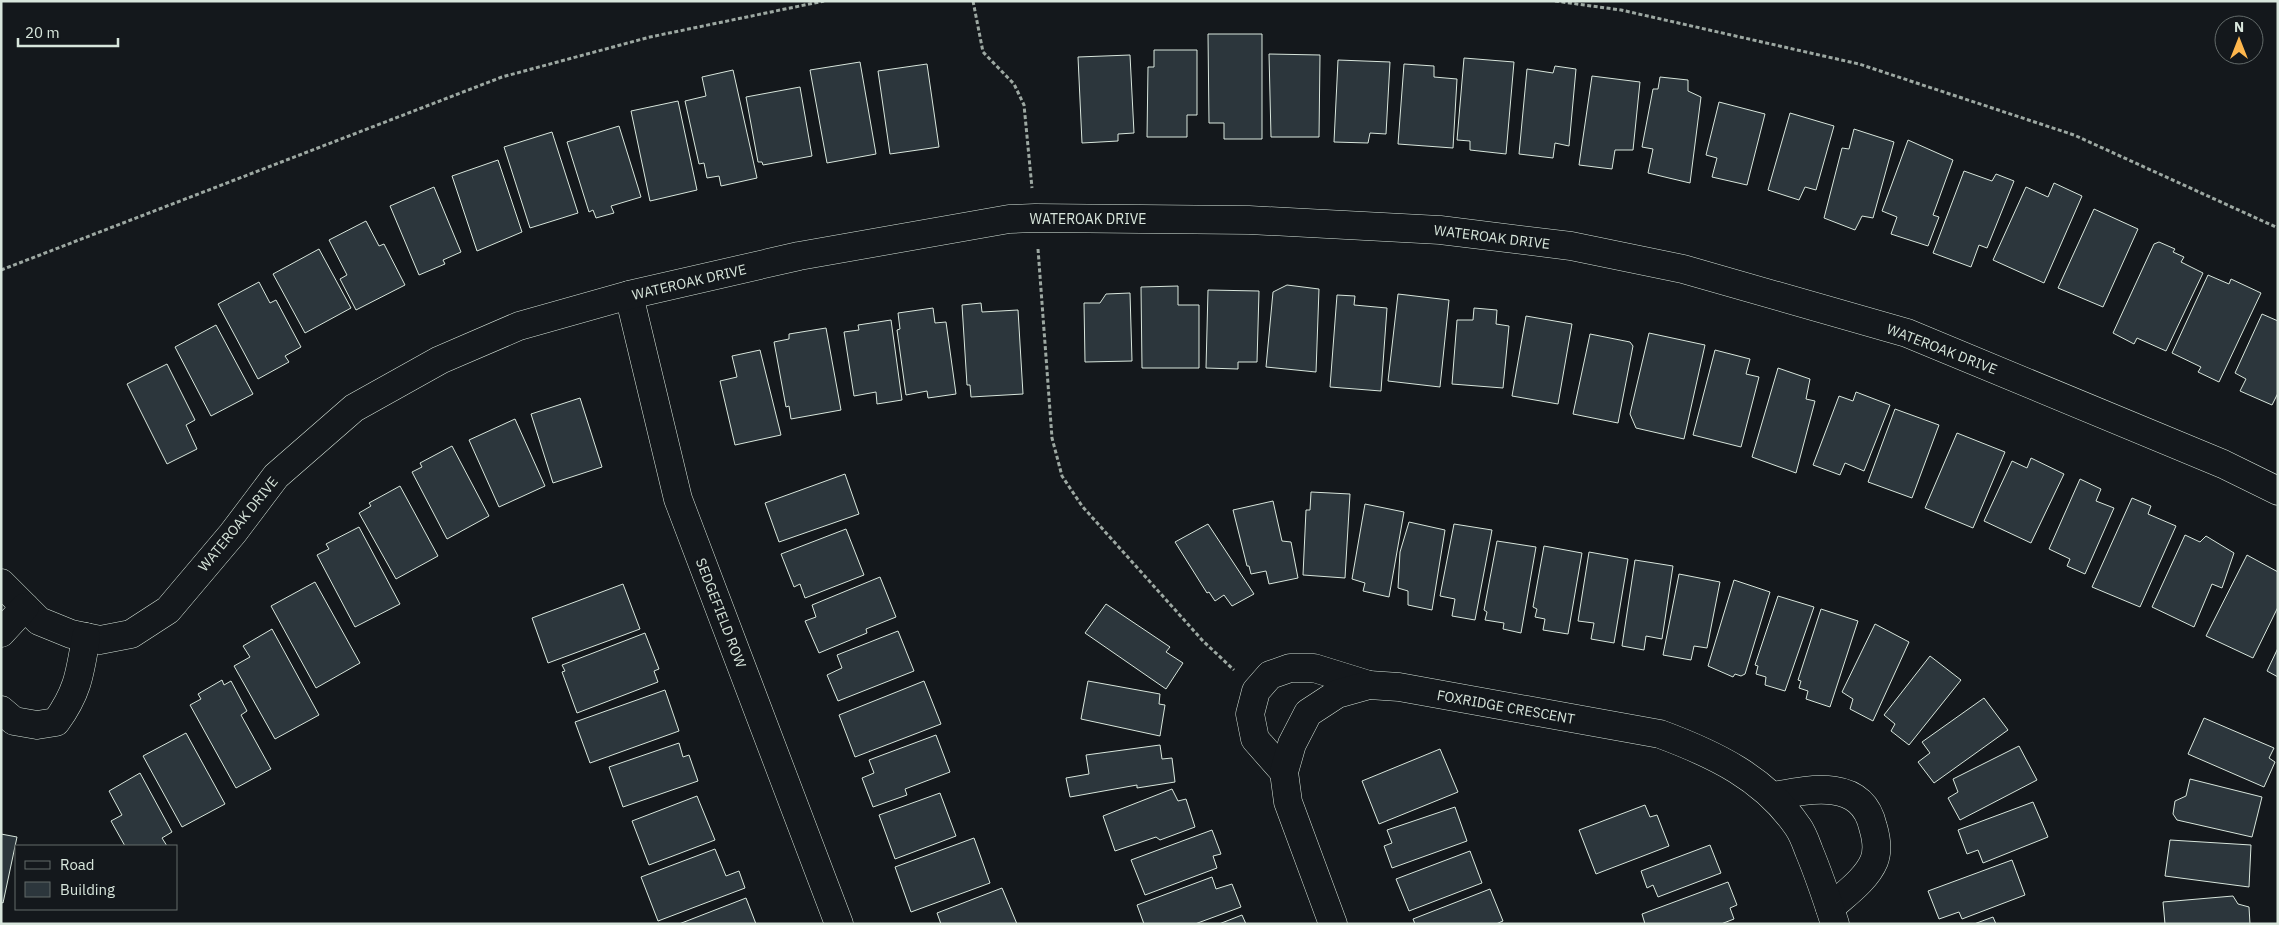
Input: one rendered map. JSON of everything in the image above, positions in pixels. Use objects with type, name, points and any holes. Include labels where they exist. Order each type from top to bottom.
[{"type":"street","name":"WATEROAK DRIVE","points":[[1,583],[39,621],[71,634],[100,640],[132,634],[168,610],[233,533],[276,476],[354,408],[440,360],[519,326],[630,295],[799,256],[1009,219],[1248,220],[1440,230],[1571,246],[1683,269],[1907,333],[2223,464],[2278,491]]},
{"type":"street","name":"SEDGEFIELD ROW","points":[[630,295],[678,499],[838,924]]},
{"type":"street","points":[[1,632],[25,607]]},
{"type":"street","points":[[1,710],[14,721],[37,725],[56,722],[69,705],[78,685],[86,637]]},
{"type":"street","points":[[1284,772],[1255,739],[1250,714],[1256,691],[1270,675],[1290,668],[1314,668],[1369,685]]},
{"type":"street","name":"FOXRIDGE CRESCENT","points":[[1333,924],[1288,802],[1284,772],[1292,744],[1308,712],[1337,694],[1369,685],[1399,688],[1660,734],[1701,749],[1737,768],[1774,796],[1799,828],[1832,916]]},
{"type":"street","points":[[1774,796],[1813,788],[1841,791],[1861,802],[1872,820],[1876,840],[1875,860],[1867,873],[1832,916]]},
{"type":"path","points":[[1,270],[502,77],[650,37],[824,1]]},
{"type":"path","points":[[973,1],[983,52],[1014,84],[1024,105],[1052,438],[1062,476],[1082,506],[1203,641],[1256,691]]},
{"type":"path","points":[[1555,1],[1621,10],[1859,64],[2074,135],[2278,228]]},
{"type":"building","points":[[1208,34],[1262,34],[1262,139],[1224,139],[1224,123],[1209,123]]},
{"type":"building","points":[[1154,50],[1197,50],[1197,115],[1187,115],[1187,137],[1147,137],[1148,67],[1154,67]]},
{"type":"building","points":[[1269,54],[1320,55],[1319,137],[1271,137]]},
{"type":"building","points":[[1130,55],[1134,133],[1118,134],[1118,141],[1082,143],[1078,57]]},
{"type":"building","points":[[1464,58],[1514,62],[1506,154],[1470,150],[1470,141],[1457,140]]},
{"type":"building","points":[[1338,60],[1390,62],[1386,134],[1370,133],[1368,143],[1334,142]]},
{"type":"building","points":[[860,62],[876,154],[827,163],[810,70]]},
{"type":"building","points":[[927,64],[939,147],[890,154],[878,71]]},
{"type":"building","points":[[1404,64],[1434,66],[1434,77],[1457,79],[1453,148],[1398,144]]},
{"type":"building","points":[[1555,66],[1576,69],[1569,146],[1555,143],[1553,158],[1519,154],[1527,69],[1553,73]]},
{"type":"building","points":[[733,70],[757,178],[721,186],[719,176],[707,178],[704,163],[699,164],[685,101],[706,96],[702,77]]},
{"type":"building","points":[[1592,76],[1640,82],[1633,150],[1615,150],[1612,169],[1579,165]]},
{"type":"building","points":[[1660,77],[1688,80],[1688,91],[1701,97],[1690,183],[1648,173],[1653,149],[1642,147],[1653,89],[1658,89]]},
{"type":"building","points":[[800,87],[812,156],[763,165],[762,162],[758,162],[746,97]]},
{"type":"building","points":[[678,101],[697,190],[650,201],[631,111]]},
{"type":"building","points":[[1719,102],[1765,114],[1747,185],[1712,177],[1717,158],[1706,155]]},
{"type":"building","points":[[1790,113],[1834,126],[1816,190],[1805,187],[1799,200],[1768,190]]},
{"type":"building","points":[[619,126],[641,197],[611,206],[614,213],[596,218],[593,210],[589,212],[567,142]]},
{"type":"building","points":[[1854,129],[1894,142],[1873,218],[1862,216],[1855,230],[1824,218],[1842,148],[1849,149]]},
{"type":"building","points":[[552,132],[578,213],[530,228],[504,147]]},
{"type":"building","points":[[1908,140],[1953,160],[1933,215],[1939,217],[1928,246],[1891,234],[1897,217],[1882,211]]},
{"type":"building","points":[[498,160],[522,232],[477,251],[452,176]]},
{"type":"building","points":[[1964,171],[1992,181],[1996,174],[2014,181],[1987,248],[1979,245],[1971,267],[1933,253]]},
{"type":"building","points":[[2054,183],[2082,196],[2044,283],[1993,260],[2026,187],[2048,197]]},
{"type":"building","points":[[434,187],[461,252],[443,260],[445,264],[419,275],[390,206]]},
{"type":"building","points":[[2094,209],[2138,229],[2103,307],[2058,288]]},
{"type":"building","points":[[366,221],[379,246],[384,244],[405,285],[356,310],[340,279],[347,275],[329,240]]},
{"type":"building","points":[[2159,242],[2175,249],[2173,252],[2184,257],[2181,262],[2203,273],[2166,351],[2137,338],[2134,344],[2113,333],[2154,244]]},
{"type":"building","points":[[319,249],[351,308],[305,333],[273,274]]},
{"type":"building","points":[[2208,275],[2229,284],[2231,279],[2261,293],[2219,382],[2198,372],[2201,367],[2172,353]]},
{"type":"building","points":[[259,282],[270,303],[276,300],[301,347],[285,356],[289,362],[258,379],[218,304]]},
{"type":"building","points":[[1287,285],[1319,289],[1316,372],[1266,367],[1273,292]]},
{"type":"building","points":[[1178,286],[1178,305],[1199,305],[1199,368],[1142,368],[1141,287]]},
{"type":"building","points":[[1208,290],[1259,291],[1257,362],[1238,362],[1238,369],[1206,368]]},
{"type":"building","points":[[1130,293],[1132,361],[1085,362],[1084,303],[1100,303],[1106,294]]},
{"type":"building","points":[[1398,294],[1449,300],[1440,387],[1388,381]]},
{"type":"building","points":[[1337,295],[1355,296],[1354,305],[1387,308],[1381,391],[1330,387]]},
{"type":"building","points":[[981,303],[982,312],[1018,310],[1023,394],[971,397],[970,385],[967,385],[962,305]]},
{"type":"building","points":[[933,308],[935,323],[946,322],[956,394],[928,398],[927,391],[906,395],[897,330],[900,329],[898,313]]},
{"type":"building","points":[[1474,308],[1497,310],[1496,324],[1509,326],[1503,388],[1452,384],[1457,320],[1473,320]]},
{"type":"building","points":[[2262,314],[2278,321],[2278,393],[2272,405],[2240,391],[2246,379],[2235,373]]},
{"type":"building","points":[[1526,316],[1572,324],[1558,404],[1512,396]]},
{"type":"building","points":[[891,320],[902,400],[877,404],[876,392],[854,396],[844,332],[859,330],[858,325]]},
{"type":"building","points":[[216,325],[253,394],[211,416],[175,347]]},
{"type":"building","points":[[826,328],[841,410],[791,419],[789,406],[786,407],[774,342],[789,339],[789,334]]},
{"type":"building","points":[[1649,333],[1705,345],[1684,439],[1636,428],[1630,414]]},
{"type":"building","points":[[1590,334],[1630,342],[1633,346],[1618,423],[1573,414]]},
{"type":"building","points":[[760,350],[781,435],[735,445],[720,381],[737,377],[732,356]]},
{"type":"building","points":[[1715,350],[1750,359],[1746,374],[1759,377],[1741,447],[1693,435]]},
{"type":"building","points":[[167,364],[195,420],[186,425],[197,449],[167,464],[127,384]]},
{"type":"building","points":[[1778,368],[1810,379],[1806,399],[1815,401],[1796,473],[1752,457]]},
{"type":"building","points":[[1856,392],[1890,405],[1864,471],[1845,463],[1840,475],[1813,465],[1839,396],[1853,401]]},
{"type":"building","points":[[580,398],[602,467],[553,483],[531,414]]},
{"type":"building","points":[[1895,409],[1939,425],[1912,498],[1868,482]]},
{"type":"building","points":[[515,419],[545,486],[499,507],[469,440]]},
{"type":"building","points":[[1957,433],[2005,452],[1973,528],[1925,508]]},
{"type":"building","points":[[452,446],[489,516],[447,539],[412,472],[422,467],[420,463]]},
{"type":"building","points":[[2031,458],[2064,474],[2031,543],[1984,521],[2012,461],[2027,468]]},
{"type":"building","points":[[845,474],[859,514],[779,542],[765,503]]},
{"type":"building","points":[[2080,479],[2101,489],[2096,501],[2114,508],[2085,574],[2067,566],[2070,559],[2049,549]]},
{"type":"building","points":[[400,486],[438,556],[396,579],[359,513],[371,506],[369,503]]},
{"type":"building","points":[[1311,492],[1350,494],[1345,578],[1303,575],[1306,510],[1310,510]]},
{"type":"building","points":[[2132,498],[2151,506],[2148,514],[2176,526],[2140,607],[2092,587]]},
{"type":"building","points":[[1273,501],[1282,541],[1291,542],[1298,578],[1269,584],[1266,571],[1251,574],[1249,566],[1247,566],[1233,510]]},
{"type":"building","points":[[1365,504],[1404,512],[1389,597],[1363,591],[1365,583],[1352,579]]},
{"type":"building","points":[[1409,522],[1445,530],[1432,610],[1408,605],[1408,591],[1398,588],[1400,552]]},
{"type":"building","points":[[1208,524],[1254,594],[1232,606],[1224,595],[1215,601],[1209,592],[1207,593],[1175,542]]},
{"type":"building","points":[[1454,524],[1492,530],[1475,620],[1452,616],[1455,599],[1440,596]]},
{"type":"building","points":[[359,527],[400,604],[355,627],[317,555],[329,549],[326,544]]},
{"type":"building","points":[[846,529],[864,575],[805,598],[800,584],[794,587],[781,554]]},
{"type":"building","points":[[2185,535],[2200,542],[2206,536],[2234,553],[2222,588],[2212,584],[2194,627],[2152,607]]},
{"type":"building","points":[[1497,541],[1536,547],[1521,633],[1503,629],[1504,623],[1485,620],[1487,612],[1484,610]]},
{"type":"building","points":[[1544,546],[1582,553],[1568,634],[1543,630],[1545,619],[1535,617],[1537,609],[1533,607]]},
{"type":"building","points":[[1589,552],[1628,559],[1614,643],[1591,639],[1594,623],[1578,621]]},
{"type":"building","points":[[2247,555],[2278,572],[2278,607],[2253,658],[2206,636]]},
{"type":"building","points":[[1635,560],[1673,566],[1662,639],[1646,636],[1644,650],[1622,646]]},
{"type":"building","points":[[1679,574],[1720,582],[1707,648],[1694,646],[1691,660],[1663,655]]},
{"type":"building","points":[[880,577],[896,617],[866,629],[867,633],[819,653],[805,621],[816,617],[812,605]]},
{"type":"building","points":[[1734,580],[1770,592],[1745,674],[1741,676],[1735,674],[1733,677],[1708,666]]},
{"type":"building","points":[[315,582],[360,663],[316,688],[271,606]]},
{"type":"building","points":[[623,584],[640,629],[548,663],[532,618]]},
{"type":"building","points":[[1778,596],[1814,607],[1785,691],[1765,685],[1766,677],[1756,674],[1758,666],[1755,665]]},
{"type":"building","points":[[1106,604],[1170,647],[1166,652],[1183,663],[1166,689],[1085,633]]},
{"type":"building","points":[[1821,609],[1858,621],[1830,707],[1806,699],[1808,691],[1799,688],[1801,681],[1798,680]]},
{"type":"building","points":[[1875,624],[1909,642],[1873,721],[1850,709],[1853,699],[1842,692]]},
{"type":"building","points":[[272,629],[319,715],[275,739],[234,666],[250,657],[243,646]]},
{"type":"building","points":[[898,631],[914,671],[838,701],[827,675],[842,668],[837,655]]},
{"type":"building","points":[[645,633],[659,669],[654,671],[658,682],[577,713],[562,672],[565,671],[562,665]]},
{"type":"building","points":[[2278,648],[2278,677],[2267,671]]},
{"type":"building","points":[[1930,656],[1961,680],[1909,745],[1891,731],[1895,724],[1884,715]]},
{"type":"building","points":[[222,680],[224,685],[231,681],[247,711],[241,715],[271,769],[236,788],[190,705],[201,699],[198,694]]},
{"type":"building","points":[[924,681],[941,724],[855,757],[839,715]]},
{"type":"building","points":[[1088,681],[1160,694],[1159,704],[1165,705],[1160,736],[1081,719]]},
{"type":"building","points":[[665,690],[679,731],[590,763],[575,722]]},
{"type":"building","points":[[1984,698],[2008,730],[1934,783],[1918,762],[1930,753],[1922,742]]},
{"type":"building","points":[[2204,718],[2274,748],[2269,758],[2275,762],[2264,787],[2188,754]]},
{"type":"building","points":[[186,733],[225,804],[182,827],[143,756]]},
{"type":"building","points":[[936,735],[950,772],[905,789],[907,795],[873,807],[862,778],[874,773],[869,760]]},
{"type":"building","points":[[679,743],[683,757],[689,755],[698,781],[623,807],[609,767]]},
{"type":"building","points":[[1160,745],[1162,759],[1172,758],[1175,782],[1137,788],[1137,785],[1070,797],[1066,778],[1089,774],[1086,755]]},
{"type":"building","points":[[2019,746],[2037,780],[1960,820],[1948,798],[1958,792],[1953,779]]},
{"type":"building","points":[[1440,749],[1458,792],[1379,824],[1362,781]]},
{"type":"building","points":[[140,773],[172,832],[162,838],[166,845],[124,845],[111,821],[122,815],[109,791]]},
{"type":"building","points":[[2190,779],[2262,797],[2252,837],[2177,820],[2173,814],[2175,801],[2186,796]]},
{"type":"building","points":[[1172,789],[1178,801],[1186,799],[1195,827],[1160,840],[1156,837],[1115,851],[1103,816]]},
{"type":"building","points":[[940,793],[956,836],[895,859],[879,815]]},
{"type":"building","points":[[697,796],[715,840],[649,865],[632,821]]},
{"type":"building","points":[[2033,802],[2048,837],[1983,863],[1978,850],[1967,854],[1958,830]]},
{"type":"building","points":[[1645,805],[1650,817],[1657,815],[1669,846],[1596,874],[1579,830]]},
{"type":"building","points":[[1455,807],[1467,841],[1392,868],[1384,846],[1392,843],[1387,830]]},
{"type":"building","points":[[1212,830],[1221,854],[1213,856],[1217,868],[1145,895],[1131,860]]},
{"type":"building","points":[[1,834],[17,837],[3,903],[1,902]]},
{"type":"building","points":[[974,838],[990,883],[911,912],[895,867]]},
{"type":"building","points":[[2170,840],[2251,845],[2249,887],[2165,876]]},
{"type":"building","points":[[1710,845],[1721,873],[1658,897],[1653,885],[1647,888],[1641,871]]},
{"type":"building","points":[[715,849],[726,876],[739,871],[745,888],[658,921],[641,877]]},
{"type":"building","points":[[1470,851],[1482,883],[1409,911],[1396,879]]},
{"type":"building","points":[[2012,860],[2025,895],[1962,919],[1959,912],[1939,919],[1928,891]]},
{"type":"building","points":[[1212,877],[1216,889],[1232,884],[1241,907],[1195,924],[1144,924],[1137,905]]},
{"type":"building","points":[[1728,882],[1737,905],[1730,908],[1734,919],[1721,924],[1645,924],[1642,914]]},
{"type":"building","points":[[1002,888],[1017,924],[941,924],[937,913]]},
{"type":"building","points":[[1490,889],[1503,921],[1496,924],[1415,924],[1413,919]]},
{"type":"building","points":[[2233,896],[2238,904],[2249,907],[2250,924],[2165,924],[2163,902]]},
{"type":"building","points":[[746,898],[756,924],[679,924]]},
{"type":"building","points":[[1242,915],[1246,924],[1219,924]]},
{"type":"building","points":[[1993,917],[1996,924],[1974,924]]}]
